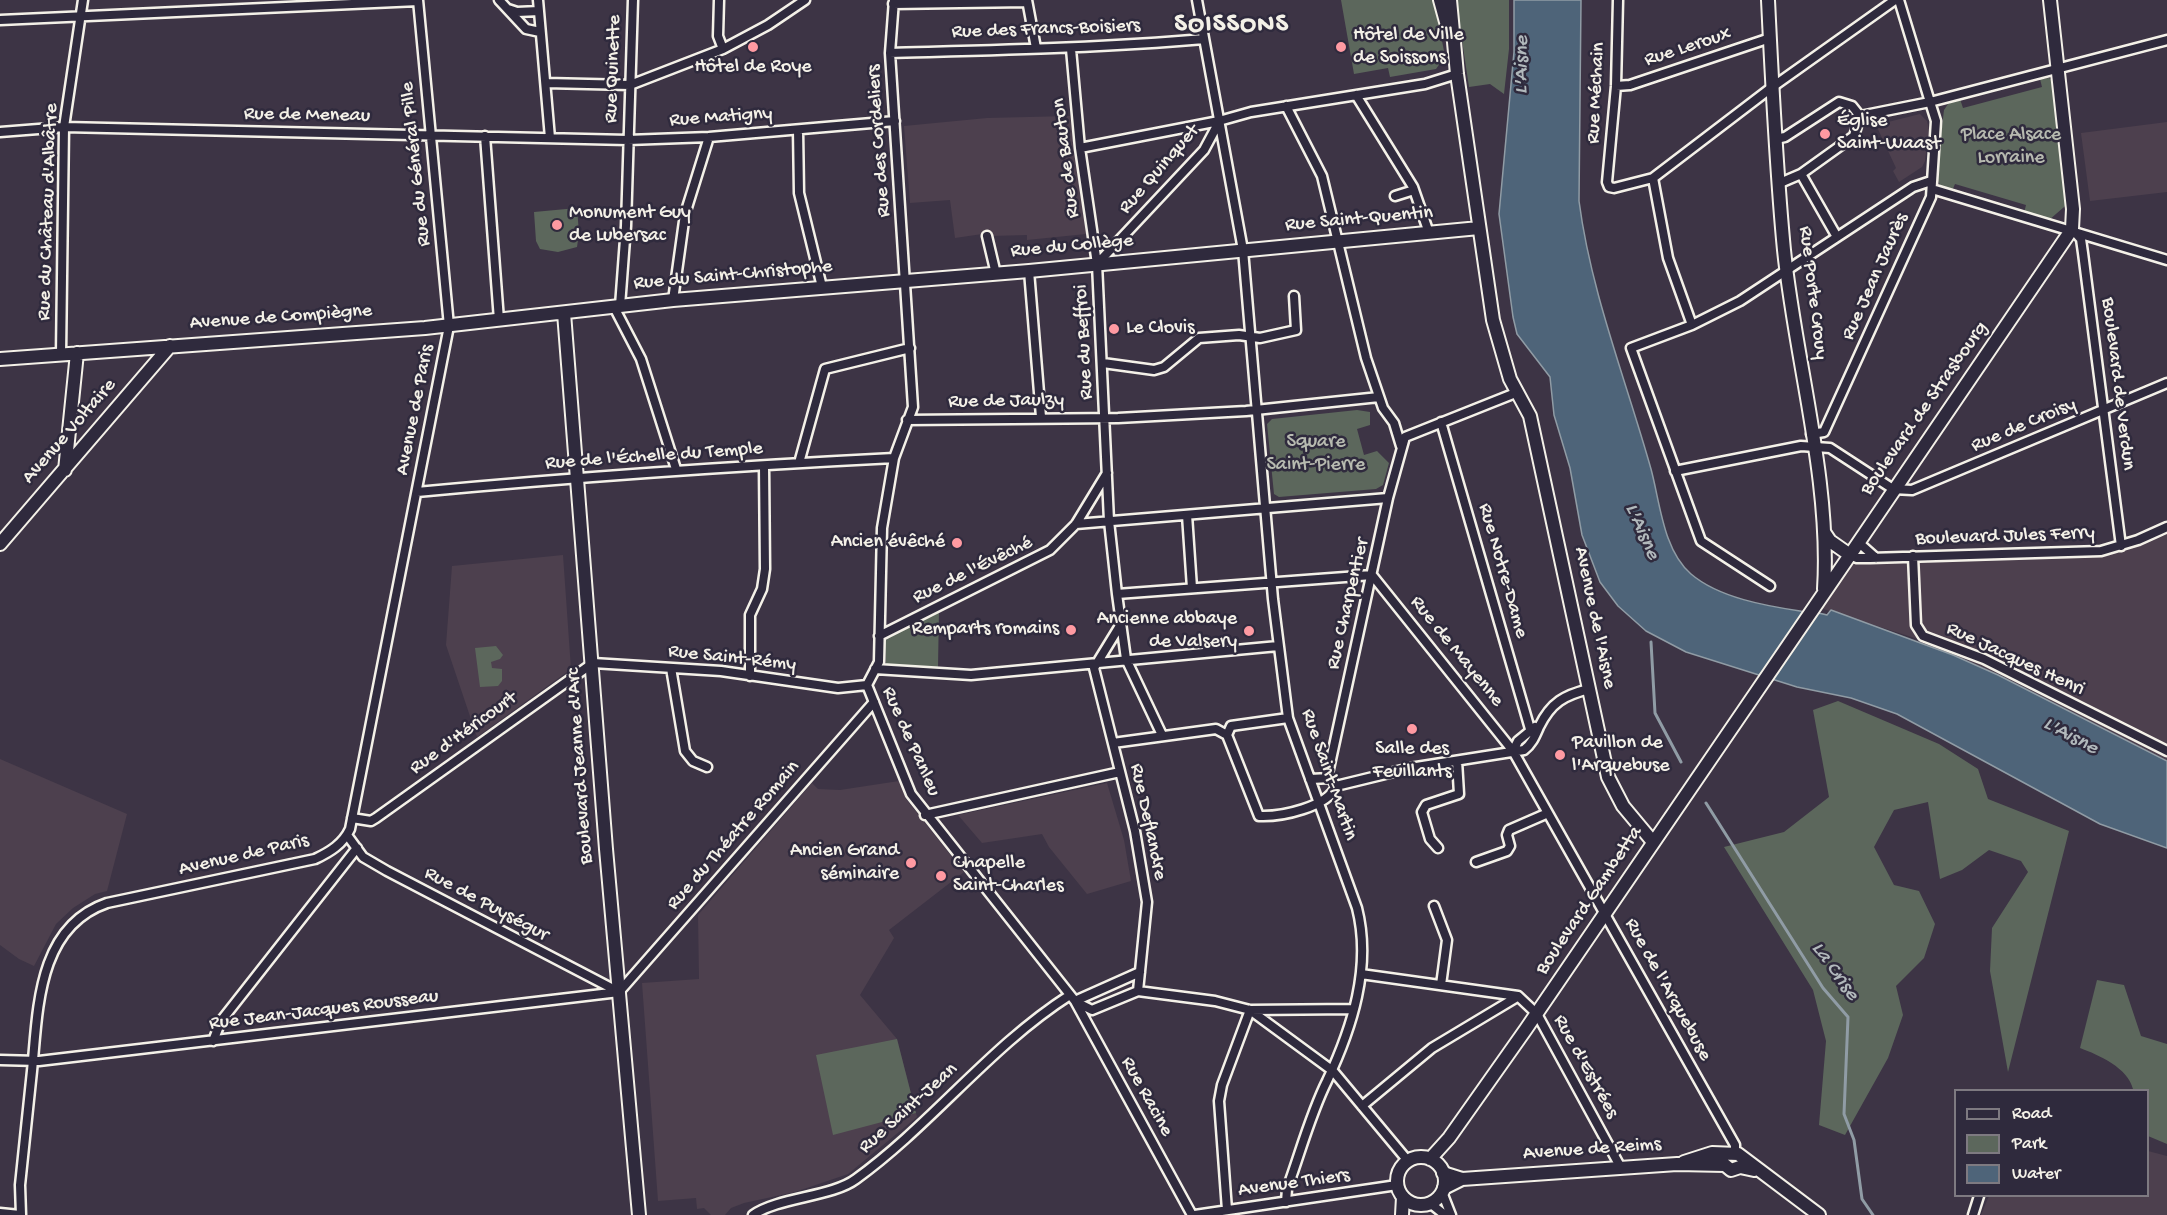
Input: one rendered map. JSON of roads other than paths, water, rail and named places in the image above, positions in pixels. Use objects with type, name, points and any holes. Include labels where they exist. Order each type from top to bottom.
[{"type":"main road","points":[[1440,0],[1454,53]]},
{"type":"main road","points":[[1450,0],[1454,53]]},
{"type":"main road","name":"Rue Porte Crouy","points":[[1768,0],[1771,88],[1788,268],[1818,433],[1814,447],[1824,532],[1824,590]]},
{"type":"main road","points":[[2050,0],[2073,208],[2072,229]]},
{"type":"main road","name":"Avenue de l'Aisne","points":[[1454,53],[1479,228],[1499,344],[1510,378],[1530,416],[1608,777],[1623,806],[1653,842]]},
{"type":"main road","name":"Rue Saint-Quentin","points":[[1243,250],[1479,228]]},
{"type":"main road","name":"Boulevard de Strasbourg","points":[[1811,610],[2072,229]]},
{"type":"main road","name":"Rue du Collège","points":[[905,281],[1243,250]]},
{"type":"main road","name":"Rue du Saint-Christophe","points":[[564,314],[673,300],[905,281]]},
{"type":"main road","name":"Avenue de Compiègne","points":[[0,359],[449,326],[564,314]]},
{"type":"main road","name":"Boulevard Jeanne d'Arc","points":[[564,314],[639,1215]]},
{"type":"main road","name":"Avenue Voltaire","points":[[0,544],[170,346]]},
{"type":"main road","points":[[65,470],[77,353]]},
{"type":"main road","points":[[1824,532],[1830,542],[1850,555]]},
{"type":"main road","name":"Boulevard Gambetta","points":[[1431,1159],[1449,1138],[1537,1014],[1811,610]]},
{"type":"main road","name":"Boulevard Gambetta","points":[[1442,1170],[1449,1138]]},
{"type":"main road","name":"Avenue de Reims","points":[[1443,1190],[1462,1179],[1677,1164],[1712,1153],[1734,1160]]},
{"type":"main road","points":[[1402,1215],[1403,1197],[1397,1185],[1401,1167],[1408,1161],[1423,1157],[1431,1159],[1442,1170],[1443,1190],[1411,1215]]},
{"type":"main road","points":[[1734,1160],[1761,1171],[1819,1215]]},
{"type":"main road","name":"Avenue de Reims","points":[[1442,1170],[1462,1179]]},
{"type":"main road","points":[[1403,1197],[1425,1204]]},
{"type":"street","name":"Rue du Château d'Albâtre","points":[[61,354],[64,127],[83,0]]},
{"type":"street","points":[[499,0],[526,29],[540,32]]},
{"type":"street","points":[[538,0],[550,138]]},
{"type":"street","name":"Rue Quinette","points":[[617,307],[628,140],[633,0]]},
{"type":"street","points":[[719,0],[718,36],[723,49]]},
{"type":"street","points":[[546,83],[630,85],[723,49],[768,25],[805,0]]},
{"type":"street","name":"Rue Saint-Martin","points":[[1197,0],[1243,250],[1278,646],[1288,718],[1361,926],[1364,953],[1353,1009],[1333,1071],[1327,1080],[1287,1189],[1286,1202]]},
{"type":"street","name":"Rue Méchain","points":[[1618,0],[1616,86],[1607,183],[1610,188],[1653,178]]},
{"type":"street","points":[[1692,325],[1668,258],[1653,178],[1771,88],[1897,0]]},
{"type":"street","name":"Rue Jean Jaurès","points":[[1818,433],[1931,197],[1936,121],[1897,0]]},
{"type":"street","points":[[0,20],[418,1]]},
{"type":"street","name":"Rue du Général Pille","points":[[418,1],[449,326]]},
{"type":"street","points":[[894,2],[1027,1],[1036,48]]},
{"type":"street","name":"Rue des Cordeliers","points":[[894,2],[890,53],[913,407],[894,458]]},
{"type":"street","points":[[507,9],[518,12],[539,11]]},
{"type":"street","name":"Rue Leroux","points":[[1616,86],[1630,85],[1770,38]]},
{"type":"street","name":"Rue des Francs-Boisiers","points":[[890,53],[1071,49],[1204,39]]},
{"type":"street","points":[[1860,116],[1930,102],[2167,40]]},
{"type":"street","name":"Rue de Bauton","points":[[1071,49],[1080,148],[1097,264]]},
{"type":"street","points":[[1080,148],[1286,106],[1425,84],[1457,74]]},
{"type":"street","points":[[1356,95],[1414,190],[1432,233]]},
{"type":"street","points":[[1776,139],[1785,137],[1839,102],[1852,106],[1860,116]]},
{"type":"street","points":[[1286,106],[1322,176],[1366,358],[1383,408],[1406,439]]},
{"type":"street","points":[[1780,183],[1801,174],[1854,136],[1860,116]]},
{"type":"street","name":"Rue Quinquet","points":[[1097,264],[1203,150],[1219,121]]},
{"type":"street","name":"Rue Matigny","points":[[550,138],[628,140],[709,138],[895,122]]},
{"type":"street","name":"Rue de Meneau","points":[[0,132],[64,127],[550,138]]},
{"type":"street","points":[[798,130],[799,193],[822,287]]},
{"type":"street","points":[[485,136],[500,320]]},
{"type":"street","points":[[673,300],[685,214],[709,138]]},
{"type":"street","points":[[1801,174],[1837,237]]},
{"type":"street","points":[[1770,586],[1701,541],[1631,348],[1692,325],[1740,301],[1913,187],[1931,185],[2167,260]]},
{"type":"street","points":[[1395,196],[1414,190]]},
{"type":"street","name":"Boulevard de Verdun","points":[[2072,229],[2081,239],[2121,546]]},
{"type":"street","points":[[987,236],[996,274]]},
{"type":"street","name":"Rue du Beffroi","points":[[1097,264],[1106,418],[1109,521],[1121,624],[1126,659],[1162,735]]},
{"type":"street","points":[[1029,271],[1041,417]]},
{"type":"street","points":[[1103,363],[1154,370],[1164,368],[1199,338],[1249,335],[1260,338],[1296,330],[1294,296]]},
{"type":"street","points":[[617,307],[641,359],[676,469]]},
{"type":"street","name":"Avenue de Paris","points":[[20,1215],[20,1185],[40,990],[45,969],[58,943],[83,915],[107,903],[315,859],[335,848],[347,835],[449,326]]},
{"type":"street","points":[[799,463],[825,369],[910,348]]},
{"type":"street","name":"Rue de Croisy","points":[[1893,489],[1921,488],[2167,382]]},
{"type":"street","points":[[1406,439],[1441,422],[1518,392]]},
{"type":"street","name":"Rue de Jaulzy","points":[[907,420],[1106,418],[1257,410],[1379,396]]},
{"type":"street","name":"Rue Notre-Dame","points":[[1441,422],[1530,729]]},
{"type":"street","points":[[1394,423],[1406,439]]},
{"type":"street","points":[[1818,433],[1830,448],[1893,489]]},
{"type":"street","name":"Rue Charpentier","points":[[1327,778],[1388,498],[1406,439]]},
{"type":"street","points":[[1675,471],[1802,446],[1830,448]]},
{"type":"street","name":"Rue de l'Échelle du Temple","points":[[417,492],[676,469],[720,470],[894,458]]},
{"type":"street","name":"Rue de Panleu","points":[[894,458],[882,528],[879,662],[867,686],[911,794],[925,815],[1072,998]]},
{"type":"street","points":[[750,676],[750,615],[762,589],[765,569],[764,466]]},
{"type":"street","name":"Rue de l'Évêché","points":[[879,636],[1050,550],[1076,524],[1107,472]]},
{"type":"street","points":[[1076,524],[1388,498]]},
{"type":"street","points":[[1187,515],[1192,588]]},
{"type":"street","name":"Boulevard Jules Ferry","points":[[1850,555],[1857,558],[1876,558],[2101,551],[2121,546],[2167,527]]},
{"type":"street","points":[[1858,542],[1876,558]]},
{"type":"street","name":"Rue Jacques Henri","points":[[1913,556],[1916,625],[1923,636],[1984,659],[2167,750]]},
{"type":"street","points":[[1117,594],[1372,575]]},
{"type":"street","name":"Rue de Mayenne","points":[[1372,575],[1513,750]]},
{"type":"street","points":[[1096,663],[1121,624]]},
{"type":"street","points":[[875,669],[971,675],[1278,646]]},
{"type":"street","name":"Rue Saint-Rémy","points":[[592,663],[750,676],[837,688],[867,686]]},
{"type":"street","name":"Rue d'Héricourt","points":[[352,818],[370,821],[376,818],[592,663]]},
{"type":"street","name":"Rue Deflandre","points":[[1096,663],[1094,668],[1120,772],[1147,902],[1138,991]]},
{"type":"street","points":[[671,668],[685,751],[693,761],[707,767]]},
{"type":"street","points":[[1336,786],[1410,768],[1524,750],[1563,696],[1589,689]]},
{"type":"street","name":"Rue du Théatre Romain","points":[[620,992],[874,702]]},
{"type":"street","points":[[1227,735],[1232,726],[1288,718]]},
{"type":"street","points":[[1513,750],[1530,729],[1540,725]]},
{"type":"street","points":[[1113,743],[1216,729],[1227,735],[1259,816],[1319,803],[1333,795],[1336,786],[1332,778],[1310,779]]},
{"type":"street","name":"Rue de l'Arquebuse","points":[[1513,750],[1735,1145],[1734,1160]]},
{"type":"street","points":[[1438,848],[1430,839],[1422,812],[1426,805],[1460,794],[1457,761]]},
{"type":"street","points":[[925,815],[1120,772]]},
{"type":"street","points":[[1476,862],[1507,851],[1510,846],[1507,835],[1509,830],[1548,813]]},
{"type":"street","name":"Rue de Puységur","points":[[347,835],[363,857],[594,981],[620,992]]},
{"type":"street","points":[[335,848],[348,857],[363,857]]},
{"type":"street","points":[[213,1041],[221,1021],[357,848]]},
{"type":"street","points":[[1434,906],[1447,940],[1441,986]]},
{"type":"street","name":"Rue Saint-Jean","points":[[753,1215],[856,1179],[956,1093],[989,1057],[1072,998],[1140,972]]},
{"type":"street","points":[[1361,974],[1518,996]]},
{"type":"street","points":[[592,996],[594,981]]},
{"type":"street","points":[[1092,1010],[1138,991],[1215,1001],[1250,1010],[1353,1009]]},
{"type":"street","name":"Rue Jean-Jacques Rousseau","points":[[0,1060],[32,1062],[620,992]]},
{"type":"street","points":[[1362,1106],[1432,1048],[1518,996]]},
{"type":"street","name":"Rue d'Estrées","points":[[1518,996],[1537,1014],[1621,1168]]},
{"type":"street","points":[[1072,998],[1092,1010]]},
{"type":"street","name":"Rue Racine","points":[[1072,998],[1194,1215]]},
{"type":"street","points":[[1088,1025],[1092,1010]]},
{"type":"street","points":[[1250,1010],[1333,1071],[1408,1161]]},
{"type":"street","points":[[1227,1210],[1219,1101],[1222,1085],[1250,1010]]},
{"type":"street","name":"Avenue Thiers","points":[[1194,1215],[1397,1185]]},
{"type":"street","points":[[1443,1190],[1451,1215]]},
{"type":"street","points":[[1973,1215],[1980,1197]]},
{"type":"street","points":[[1425,1204],[1445,1215]]},
{"type":"street","points":[[0,1213],[20,1215]]},
{"type":"water","name":"L'Aisne","points":[[1514,0],[1581,0],[1579,201],[1585,235],[1600,303],[1651,469],[1668,539],[1682,564],[1702,582],[1729,595],[1803,612],[1827,615],[1831,610],[1953,655],[1998,675],[2167,761],[2167,848],[2100,824],[1897,714],[1851,698],[1797,687],[1686,652],[1646,631],[1618,606],[1600,582],[1582,535],[1570,468],[1554,415],[1550,377],[1517,334],[1513,317],[1499,214],[1514,52]]},
{"type":"waterway","name":"La Crise","points":[[1651,642],[1655,713],[1681,762]]},
{"type":"waterway","name":"La Crise","points":[[1706,803],[1823,988],[1848,1017],[1844,1114],[1854,1140],[1862,1199],[1873,1215]]},
{"type":"place","name":"Hôtel de Roye","points":[[753,47]]},
{"type":"place","name":"Hôtel de Ville de Soissons","points":[[1341,47]]},
{"type":"place","name":"Église Saint-Waast","points":[[1825,134]]},
{"type":"place","name":"Monument Guy de Lubersac","points":[[557,225]]},
{"type":"place","name":"Le Clovis","points":[[1114,329]]},
{"type":"place","name":"Ancien évêché","points":[[957,543]]},
{"type":"place","name":"Remparts romains","points":[[1071,630]]},
{"type":"place","name":"Ancienne abbaye de Valsery","points":[[1249,631]]},
{"type":"place","name":"Salle des Feuillants","points":[[1412,729]]},
{"type":"place","name":"Pavillon de l'Arquebuse","points":[[1560,755]]},
{"type":"place","name":"Ancien Grand séminaire","points":[[911,863]]},
{"type":"place","name":"Chapelle Saint-Charles","points":[[941,876]]},
{"type":"district","name":"SOISSONS","points":[[1232,26]]},
{"type":"park label","name":"Place Alsace Lorraine","points":[[2011,148]]},
{"type":"park label","name":"Square Saint-Pierre","points":[[1316,454]]}]
